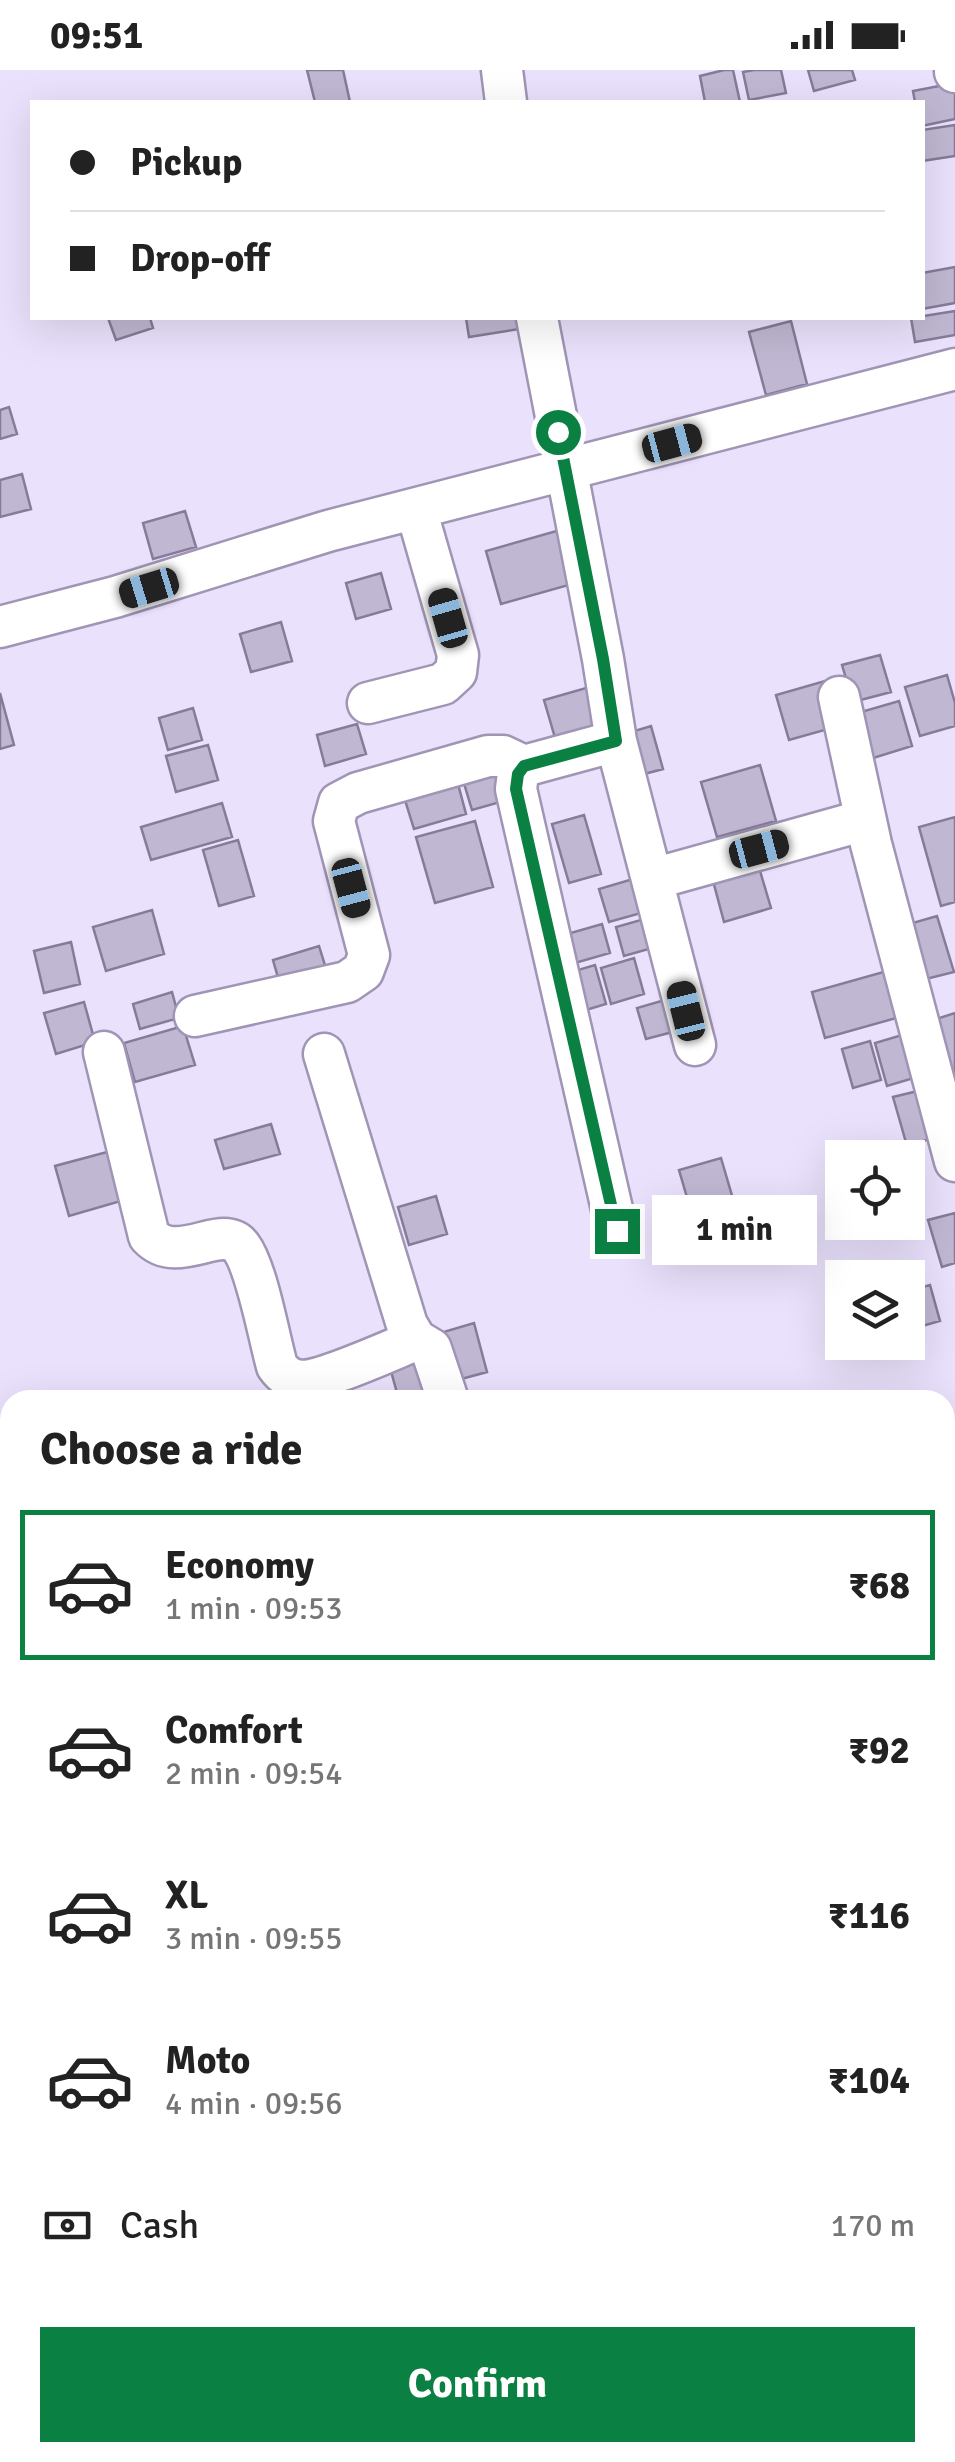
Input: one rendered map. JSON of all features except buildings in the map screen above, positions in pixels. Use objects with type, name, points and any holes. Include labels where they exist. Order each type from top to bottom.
[{"type":"street","points":[[502,70],[506,100]]},
{"type":"street","points":[[537,320],[616,741],[695,1045]]},
{"type":"street","points":[[0,628],[115,598],[328,531],[955,370]]},
{"type":"street","points":[[368,703],[443,684],[456,672],[458,655],[416,508]]},
{"type":"street","points":[[839,696],[865,820],[955,1161]]},
{"type":"street","points":[[616,741],[524,766],[518,774],[516,789],[617,1231]]},
{"type":"street","points":[[195,1016],[346,982],[362,971],[368,955],[334,821],[339,804],[358,793],[488,756],[502,756],[524,766]]},
{"type":"street","points":[[653,879],[865,820]]},
{"type":"street","points":[[104,1052],[149,1236],[158,1246],[172,1250],[230,1239],[240,1245],[277,1366],[284,1375],[299,1382],[325,1376],[416,1340]]},
{"type":"street","points":[[324,1054],[407,1325],[416,1340],[431,1349],[445,1390]]},
{"type":"route","points":[[558,432],[616,741],[524,766],[518,774],[516,789],[617,1231]]}]
